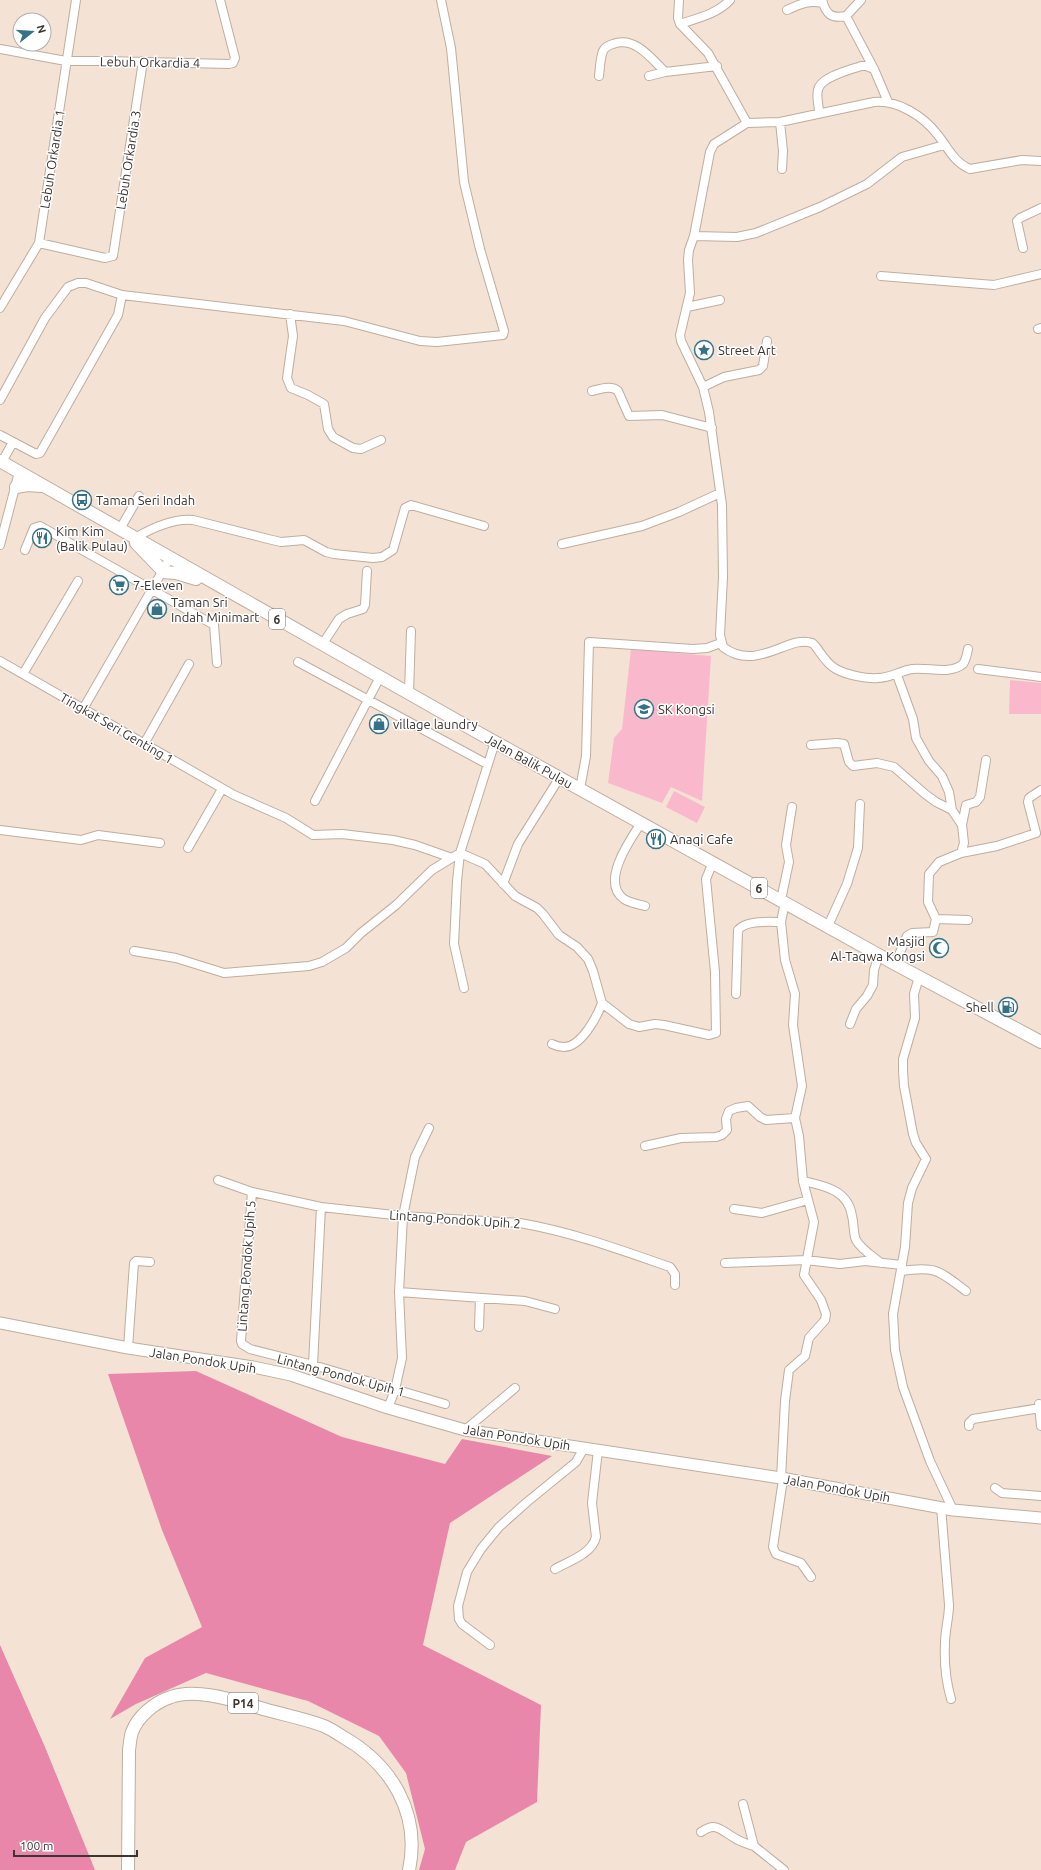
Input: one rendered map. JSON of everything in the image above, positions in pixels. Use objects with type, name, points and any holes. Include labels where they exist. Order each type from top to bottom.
[{"type":"main road","name":"Jalan Balik Pulau","points":[[1,462],[495,742],[879,955],[1041,1042]]},
{"type":"main road","points":[[16,487],[28,485],[42,486]]},
{"type":"main road","points":[[127,533],[163,571],[176,573],[215,584]]},
{"type":"main road","name":"Jalan Pondok Upih","points":[[0,1323],[128,1348],[253,1367],[291,1375],[388,1408],[465,1430],[782,1478],[953,1510],[1041,1518]]},
{"type":"main road","name":"P14","points":[[128,1870],[129,1750],[132,1732],[142,1716],[157,1703],[173,1696],[195,1694],[223,1697],[325,1726],[358,1746],[375,1760],[389,1776],[400,1795],[408,1815],[412,1837],[409,1870]]},
{"type":"street","name":"Lebuh Orkardia 1","points":[[0,308],[39,244],[76,0]]},
{"type":"street","name":"Lebuh Orkardia 4","points":[[0,49],[66,61],[233,63],[235,58],[220,0]]},
{"type":"street","points":[[0,400],[45,318],[68,287],[78,283],[86,283],[122,295],[344,321],[420,341],[437,342],[499,336],[504,334],[470,211],[464,182],[451,48],[441,0]]},
{"type":"street","points":[[678,0],[678,18],[680,24],[704,47],[717,66],[747,123]]},
{"type":"street","points":[[680,24],[714,12],[730,0]]},
{"type":"street","points":[[787,10],[808,0],[816,1],[822,2],[831,17],[837,18],[846,16],[861,0]]},
{"type":"street","points":[[846,16],[874,69],[888,102]]},
{"type":"street","points":[[599,76],[604,50],[609,45],[618,42],[630,42],[640,48],[665,72]]},
{"type":"street","name":"Lebuh Orkardia 3","points":[[39,244],[105,258],[111,257],[114,254],[143,61]]},
{"type":"street","points":[[649,76],[665,72],[717,66]]},
{"type":"street","points":[[819,112],[818,90],[822,82],[827,78],[861,66],[874,69]]},
{"type":"street","points":[[968,650],[965,661],[958,667],[943,670],[915,669],[887,678],[876,679],[836,669],[823,659],[815,644],[812,642],[798,643],[769,654],[746,656],[727,651],[721,643],[723,519],[712,428],[703,387],[681,341],[680,335],[690,293],[688,260],[710,152],[718,140],[747,123],[780,122],[819,112],[836,111],[874,102],[888,102],[902,107],[929,125],[939,135],[944,145],[956,160],[963,166],[970,169],[1022,160],[1041,161]]},
{"type":"street","points":[[780,122],[783,151],[782,169]]},
{"type":"street","points":[[694,236],[737,237],[756,233],[820,207],[867,184],[902,157],[944,145]]},
{"type":"street","points":[[1023,248],[1018,220],[1041,208]]},
{"type":"street","points":[[881,276],[994,285],[1041,274]]},
{"type":"street","points":[[0,435],[36,454],[40,452],[118,315],[122,295]]},
{"type":"street","points":[[687,307],[720,300]]},
{"type":"street","points":[[290,314],[293,336],[287,378],[291,388],[308,394],[324,404],[328,429],[333,437],[353,448],[361,449],[381,440]]},
{"type":"street","points":[[703,387],[724,377],[759,370],[763,366],[767,341]]},
{"type":"street","points":[[592,390],[610,388],[616,389],[629,416],[662,415],[712,428]]},
{"type":"street","points":[[1,462],[13,442]]},
{"type":"street","points":[[0,545],[19,472]]},
{"type":"street","points":[[562,544],[642,526],[679,512],[720,493]]},
{"type":"street","points":[[139,496],[127,533],[186,519],[281,542],[304,540],[326,552],[334,554],[373,558],[382,557],[392,550],[405,508],[411,505],[484,526]]},
{"type":"street","points":[[25,550],[34,528],[40,526],[214,625],[216,663]]},
{"type":"street","points":[[83,709],[170,558]]},
{"type":"street","points":[[322,644],[339,619],[347,614],[363,609],[365,605],[367,571]]},
{"type":"street","points":[[23,674],[78,581]]},
{"type":"street","points":[[409,694],[411,631]]},
{"type":"street","points":[[580,789],[586,756],[589,642],[693,649],[707,648],[721,643]]},
{"type":"street","name":"Tingkat Seri Genting 1","points":[[0,661],[222,789],[286,818],[313,835],[342,834],[393,840],[452,858]]},
{"type":"street","points":[[298,662],[487,764]]},
{"type":"street","points":[[144,744],[189,664]]},
{"type":"street","points":[[978,669],[1041,677]]},
{"type":"street","points":[[897,675],[913,719],[916,738],[929,761],[942,776],[949,792],[952,810],[962,824]]},
{"type":"street","points":[[315,801],[380,677]]},
{"type":"street","points":[[464,988],[454,944],[460,852],[495,742]]},
{"type":"street","points":[[811,745],[837,743],[844,744],[849,762],[853,766],[877,763],[894,767],[925,794],[936,802],[952,810]]},
{"type":"street","points":[[961,853],[964,843],[962,824],[966,806],[976,802],[980,797],[986,760]]},
{"type":"street","points":[[503,884],[518,844],[560,777]]},
{"type":"street","points":[[188,848],[222,789]]},
{"type":"street","points":[[896,964],[907,936],[912,933],[933,932],[936,919],[928,902],[929,874],[939,862],[961,853],[997,846],[1036,833],[1028,802],[1029,798],[1041,790]]},
{"type":"street","points":[[828,926],[847,884],[858,848],[860,804]]},
{"type":"street","points":[[792,807],[786,845],[789,862],[781,922],[785,960],[795,994],[793,1025],[802,1086],[795,1118],[799,1136],[803,1181],[814,1222],[804,1275],[821,1300],[826,1314],[825,1320],[809,1338],[806,1356],[789,1370],[785,1401],[782,1478],[773,1547],[776,1554],[801,1563],[811,1577]]},
{"type":"street","points":[[641,823],[619,861],[615,882],[618,892],[626,901],[645,906]]},
{"type":"street","points":[[0,830],[81,840],[98,835],[160,843]]},
{"type":"street","points":[[134,951],[176,958],[224,973],[299,967],[322,962],[335,956],[346,948],[361,933],[396,905],[427,875],[460,852]]},
{"type":"street","points":[[460,852],[485,864],[515,896],[543,914],[559,935],[577,947],[588,959],[602,1003],[633,1025],[639,1027],[660,1025],[709,1035],[716,1033],[715,972],[706,879],[713,862]]},
{"type":"street","points":[[936,919],[968,920]]},
{"type":"street","points":[[736,994],[738,930],[748,924],[781,922]]},
{"type":"street","points":[[850,1024],[856,1009],[867,996],[873,985],[874,970],[879,955]]},
{"type":"street","points":[[919,976],[914,994],[915,1018],[903,1059],[903,1071],[904,1086],[913,1134],[916,1143],[926,1159],[909,1196],[905,1247],[893,1314],[896,1350],[903,1387],[930,1461],[953,1510]]},
{"type":"street","points":[[552,1044],[564,1047],[574,1044],[589,1029],[596,1019],[602,1003]]},
{"type":"street","points":[[645,1146],[663,1143],[676,1138],[719,1136],[727,1130],[727,1116],[729,1111],[743,1106],[748,1106],[760,1117],[766,1120],[795,1118]]},
{"type":"street","points":[[388,1408],[395,1390],[403,1346],[399,1292],[403,1216],[415,1157],[429,1128]]},
{"type":"street","name":"Lintang Pondok Upih 2","points":[[218,1180],[252,1192],[321,1207],[403,1216],[520,1223],[561,1232],[670,1267],[676,1274],[675,1285]]},
{"type":"street","points":[[803,1181],[825,1187],[842,1195],[852,1214],[855,1238],[862,1247],[881,1263]]},
{"type":"street","name":"Lintang Pondok Upih 5","points":[[241,1341],[252,1192]]},
{"type":"street","points":[[734,1209],[762,1213],[808,1200]]},
{"type":"street","points":[[313,1365],[321,1207]]},
{"type":"street","points":[[726,1263],[806,1260],[840,1264],[865,1261],[901,1268],[934,1269],[966,1291]]},
{"type":"street","points":[[128,1348],[134,1263],[136,1261],[150,1262]]},
{"type":"street","points":[[399,1292],[525,1302],[555,1309]]},
{"type":"street","points":[[479,1327],[480,1298]]},
{"type":"street","name":"Lintang Pondok Upih 1","points":[[241,1341],[242,1344],[250,1349],[313,1365],[445,1404]]},
{"type":"street","points":[[465,1430],[515,1388]]},
{"type":"street","points":[[969,1426],[969,1423],[973,1419],[1039,1406],[1041,1426]]},
{"type":"street","points":[[490,1645],[462,1624],[459,1619],[458,1606],[467,1572],[481,1549],[499,1527],[576,1462],[584,1448]]},
{"type":"street","points":[[555,1569],[581,1555],[593,1546],[595,1542],[596,1537],[592,1503],[598,1450]]},
{"type":"street","points":[[995,1488],[1002,1493],[1041,1496]]},
{"type":"street","points":[[941,1507],[949,1605],[944,1641],[951,1699]]},
{"type":"street","points":[[743,1804],[754,1846]]},
{"type":"street","points":[[701,1832],[709,1827],[718,1827],[742,1842],[754,1846],[784,1870]]},
{"type":"shaded area","points":[[631,649],[711,656],[702,801],[671,787],[662,803],[608,783],[614,738],[622,729]]},
{"type":"shaded area","points":[[1010,680],[1041,683],[1041,714],[1009,714]]},
{"type":"shaded area","points":[[674,791],[705,807],[697,823],[666,807]]},
{"type":"shaded area","points":[[196,1371],[342,1437],[445,1464],[462,1439],[552,1456],[450,1523],[423,1645],[541,1705],[537,1802],[466,1842],[455,1870],[419,1870],[425,1849],[406,1773],[379,1736],[308,1701],[206,1673],[136,1704],[110,1719],[145,1658],[202,1627],[162,1530],[108,1374]]},
{"type":"shaded area","points":[[0,1645],[45,1747],[95,1870],[0,1870]]},
{"type":"place","name":"Street Art","points":[[704,350]]},
{"type":"place","name":"Taman Seri Indah","points":[[82,500]]},
{"type":"place","name":"Kim Kim (Balik Pulau)","points":[[42,538]]},
{"type":"place","name":"7-Eleven","points":[[119,585]]},
{"type":"place","name":"Taman Sri Indah Minimart","points":[[157,609]]},
{"type":"place","name":"SK Kongsi","points":[[644,709]]},
{"type":"place","name":"village laundry","points":[[379,724]]},
{"type":"place","name":"Anaqi Cafe","points":[[656,839]]},
{"type":"place","name":"Masjid Al-Taqwa Kongsi","points":[[939,948]]},
{"type":"place","name":"Shell","points":[[1008,1007]]}]
